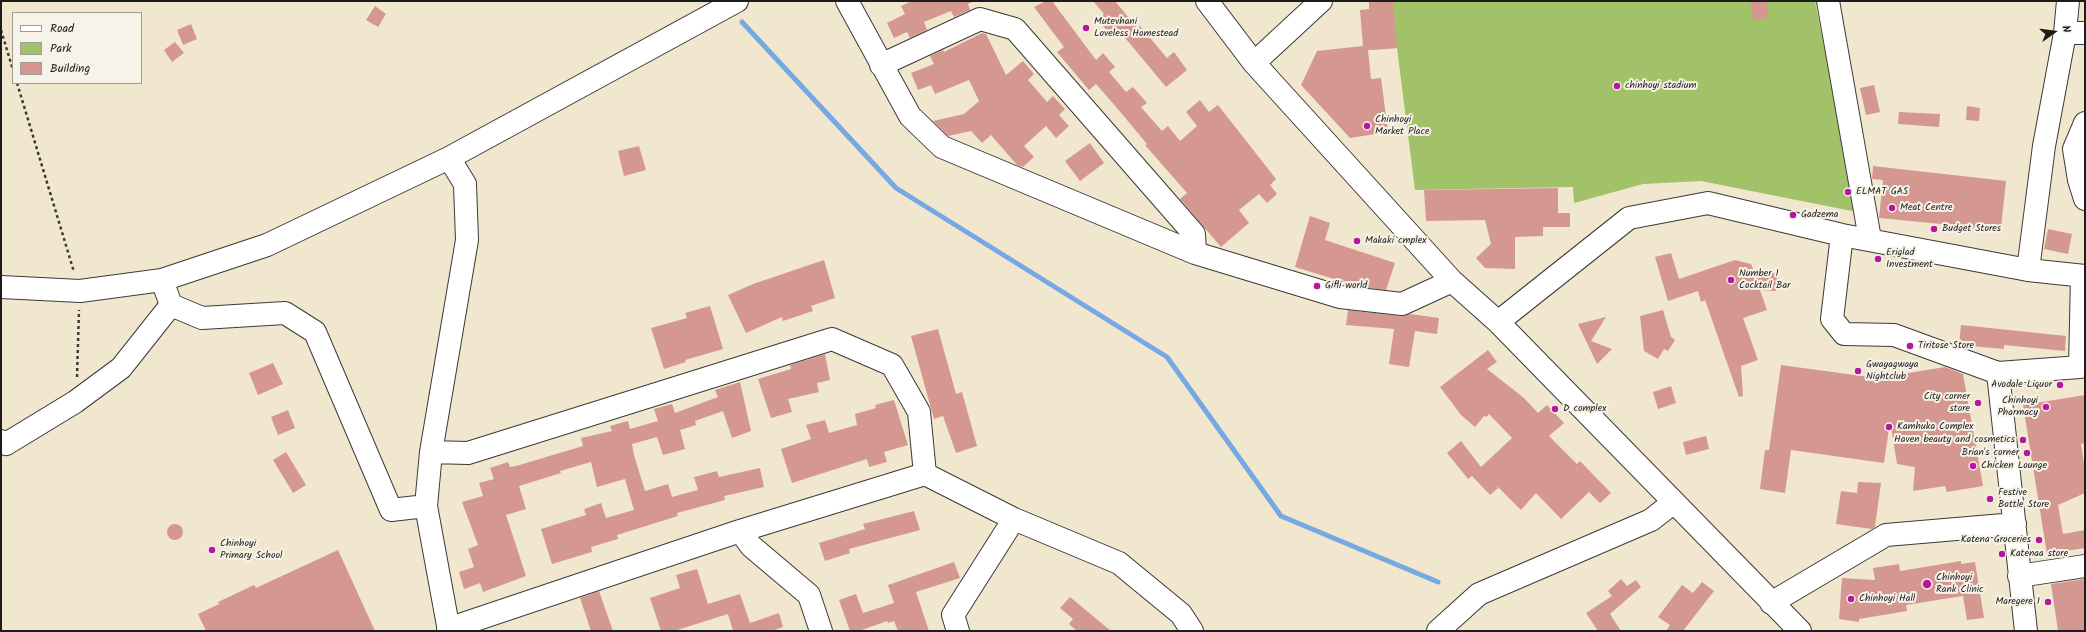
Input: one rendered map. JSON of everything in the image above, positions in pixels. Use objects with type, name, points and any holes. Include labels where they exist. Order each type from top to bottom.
[{"type":"street","points":[[1,287],[80,291],[162,280],[267,245],[450,158],[738,1]]},
{"type":"street","points":[[847,1],[910,116],[942,147],[1195,252],[1340,297],[1402,304],[1452,281]]},
{"type":"street","points":[[1207,1],[1254,63],[1452,281],[1498,322],[1800,631]]},
{"type":"street","points":[[1254,63],[1320,1]]},
{"type":"street","points":[[1828,1],[1870,239]]},
{"type":"street","points":[[2028,270],[2044,146],[2075,33],[2068,1]]},
{"type":"street","points":[[881,65],[980,19],[1015,29],[1194,234],[1195,252]]},
{"type":"street","points":[[2083,186],[2080,149],[2085,123]]},
{"type":"street","points":[[2044,146],[2080,149]]},
{"type":"street","points":[[450,158],[465,184],[467,240],[431,452],[426,506],[448,630],[740,531],[925,474],[1014,519],[1119,563],[1181,614],[1192,631]]},
{"type":"street","points":[[1498,322],[1629,218],[1708,203],[1842,235],[1870,239],[2028,270],[2084,276],[2080,367],[1998,373],[1894,335],[1844,334],[1832,319],[1842,235]]},
{"type":"street","points":[[162,280],[172,305],[202,318],[285,313],[315,332],[391,510],[426,506]]},
{"type":"street","points":[[1,441],[6,444],[75,402],[121,368],[172,305]]},
{"type":"street","points":[[431,452],[468,454],[832,339],[892,365],[919,412],[925,474]]},
{"type":"street","points":[[1998,373],[2026,631]]},
{"type":"street","points":[[1438,631],[1479,594],[1650,520],[1674,502]]},
{"type":"street","points":[[958,631],[953,615],[1014,519]]},
{"type":"street","points":[[1771,603],[1886,534],[2015,524]]},
{"type":"street","points":[[740,531],[751,546],[809,595],[821,631]]},
{"type":"street","points":[[2019,576],[2085,566]]},
{"type":"path","points":[[1,30],[12,67]]},
{"type":"path","points":[[17,84],[80,291],[75,402]]},
{"type":"green space","name":"chinhoyi stadium","points":[[1369,1],[1815,1],[1857,212],[1701,181],[1643,184],[1574,203],[1573,187],[1415,190],[1397,48],[1372,50]]},
{"type":"building","points":[[912,1],[974,1],[968,4],[970,10],[954,17],[951,11],[924,22],[927,30],[910,38],[907,32],[894,38],[887,23],[905,14],[901,6]]},
{"type":"building","points":[[1046,1],[1052,1],[1096,60],[1103,53],[1115,67],[1109,72],[1126,92],[1133,87],[1147,103],[1141,107],[1162,131],[1168,126],[1180,141],[1197,126],[1186,112],[1200,100],[1209,112],[1218,105],[1276,179],[1270,185],[1277,194],[1267,203],[1259,194],[1239,210],[1249,223],[1221,247],[1180,199],[1187,193],[1145,145],[1147,144],[1117,108],[1096,84],[1089,90],[1057,52],[1064,47],[1034,7]]},
{"type":"building","points":[[1093,1],[1115,1],[1137,28],[1140,26],[1167,58],[1174,52],[1187,70],[1166,87],[1116,27],[1109,33],[1098,20],[1104,14]]},
{"type":"building","points":[[1369,1],[1393,1],[1397,48],[1368,50],[1371,79],[1381,78],[1388,132],[1350,138],[1301,85],[1317,51],[1363,46],[1360,10],[1369,9]]},
{"type":"building","points":[[1750,1],[1767,1],[1768,18],[1752,20]]},
{"type":"building","points":[[375,6],[386,14],[378,27],[366,20]]},
{"type":"building","points":[[191,24],[197,39],[183,45],[177,30]]},
{"type":"building","points":[[982,33],[986,34],[1006,75],[1023,61],[1034,74],[1028,80],[1047,102],[1053,96],[1065,109],[1059,115],[1069,126],[1056,138],[1046,126],[1024,146],[1034,157],[1023,167],[1017,165],[991,135],[982,143],[971,131],[948,136],[933,121],[964,114],[979,101],[969,80],[935,94],[931,85],[918,90],[911,73],[934,64],[930,56],[943,50],[944,52]]},
{"type":"building","points":[[175,42],[184,53],[172,62],[164,50]]},
{"type":"building","points":[[1874,85],[1880,112],[1866,115],[1860,88]]},
{"type":"building","points":[[1967,106],[1980,108],[1979,121],[1966,120]]},
{"type":"building","points":[[1899,112],[1940,114],[1939,127],[1898,124]]},
{"type":"building","points":[[1090,143],[1104,163],[1080,181],[1065,161]]},
{"type":"building","points":[[639,146],[646,170],[624,176],[618,151]]},
{"type":"building","points":[[1873,166],[2006,181],[2001,228],[1996,231],[1962,228],[1962,226],[1879,218],[1883,180],[1872,179]]},
{"type":"building","points":[[1558,188],[1558,213],[1570,213],[1570,227],[1543,227],[1543,236],[1515,237],[1515,269],[1485,268],[1476,258],[1491,244],[1485,220],[1426,221],[1424,190]]},
{"type":"building","points":[[1310,216],[1330,223],[1325,240],[1395,263],[1386,290],[1360,287],[1295,267]]},
{"type":"building","points":[[2048,229],[2072,234],[2068,254],[2044,249]]},
{"type":"building","points":[[1671,253],[1679,279],[1735,260],[1751,264],[1754,271],[1778,273],[1776,291],[1760,290],[1767,310],[1743,318],[1758,360],[1741,366],[1743,396],[1739,397],[1705,300],[1701,302],[1698,291],[1668,301],[1655,257]]},
{"type":"building","points":[[824,260],[835,298],[811,306],[813,311],[783,321],[782,317],[746,333],[728,295],[753,284]]},
{"type":"building","points":[[710,306],[723,349],[685,360],[686,362],[664,369],[651,328],[687,318],[685,313]]},
{"type":"building","points":[[1348,310],[1401,316],[1410,314],[1439,318],[1437,334],[1415,331],[1409,367],[1389,364],[1394,329],[1346,325]]},
{"type":"building","points":[[1663,310],[1671,337],[1675,340],[1668,351],[1664,349],[1658,359],[1644,351],[1640,316]]},
{"type":"building","points":[[1606,317],[1591,341],[1612,349],[1597,364],[1578,324]]},
{"type":"building","points":[[1961,325],[2066,336],[2065,351],[2004,345],[2004,349],[1959,345]]},
{"type":"building","points":[[938,329],[956,394],[962,392],[977,446],[956,453],[943,416],[934,419],[911,336]]},
{"type":"building","points":[[1488,350],[1497,362],[1487,369],[1524,398],[1538,413],[1547,405],[1564,423],[1549,436],[1577,464],[1580,461],[1611,493],[1600,503],[1589,492],[1561,519],[1536,493],[1521,510],[1497,486],[1498,488],[1490,495],[1472,476],[1468,479],[1447,453],[1461,441],[1481,467],[1512,438],[1489,414],[1486,417],[1484,416],[1475,427],[1461,415],[1440,387]]},
{"type":"building","points":[[825,354],[830,380],[817,383],[819,392],[788,399],[792,412],[771,418],[758,379],[791,369],[790,365]]},
{"type":"building","points":[[273,363],[283,384],[258,395],[249,373]]},
{"type":"building","points":[[1781,365],[1898,381],[1897,375],[1945,367],[1963,374],[1983,486],[1947,492],[1945,486],[1913,491],[1915,467],[1897,464],[1890,421],[1884,463],[1791,450],[1785,493],[1760,489],[1765,450],[1769,450]]},
{"type":"building","points":[[740,382],[751,431],[732,438],[723,411],[695,421],[696,425],[680,430],[685,449],[663,455],[657,437],[632,444],[634,455],[645,491],[668,484],[672,497],[698,490],[694,477],[717,471],[719,477],[760,468],[764,487],[724,496],[725,500],[677,513],[678,516],[617,535],[618,539],[591,547],[592,552],[552,564],[541,529],[586,515],[584,509],[601,503],[606,518],[634,510],[625,479],[597,487],[591,462],[560,471],[561,473],[519,486],[526,509],[506,515],[526,576],[483,592],[480,583],[464,589],[459,572],[474,567],[468,549],[478,545],[462,502],[483,496],[479,483],[494,479],[490,468],[508,462],[510,467],[516,466],[583,446],[581,438],[612,431],[610,426],[628,421],[630,429],[658,421],[654,409],[672,404],[675,413],[718,397],[715,390]]},
{"type":"building","points":[[1671,386],[1676,403],[1658,409],[1653,392]]},
{"type":"building","points":[[2085,395],[2085,443],[2081,444],[2085,470],[2085,493],[2058,505],[2063,534],[2085,530],[2085,548],[2047,554],[2023,405]]},
{"type":"building","points":[[894,400],[908,445],[884,452],[887,462],[869,467],[867,459],[792,483],[781,449],[811,439],[806,425],[825,420],[829,433],[857,425],[855,414],[876,408],[875,405]]},
{"type":"building","points":[[288,410],[295,428],[278,435],[271,417]]},
{"type":"building","points":[[1706,436],[1709,449],[1686,455],[1683,442]]},
{"type":"building","points":[[286,452],[306,485],[293,493],[273,460]]},
{"type":"building","points":[[1858,482],[1881,483],[1875,527],[1872,529],[1836,524],[1841,491],[1857,493]]},
{"type":"building","points":[[914,511],[920,530],[849,549],[850,553],[825,561],[819,543],[865,529],[863,524]]},
{"type":"building","points":[[175,524],[181,526],[183,532],[181,538],[175,540],[169,538],[167,532],[169,526]]},
{"type":"building","points":[[338,550],[375,631],[206,631],[198,614],[219,604],[218,602],[254,585],[256,588]]},
{"type":"building","name":"Chinhoyi Rank Clinic","points":[[1961,561],[1961,564],[1975,562],[1984,618],[1967,620],[1963,596],[1906,605],[1907,611],[1859,619],[1859,622],[1839,619],[1842,578],[1875,580],[1873,568],[1899,564],[1900,571]]},
{"type":"building","points":[[954,562],[960,578],[916,592],[929,631],[898,631],[894,621],[888,623],[887,621],[859,631],[850,631],[839,600],[856,594],[863,613],[894,603],[888,585]]},
{"type":"building","points":[[697,569],[708,604],[740,594],[750,623],[779,613],[783,627],[772,631],[733,631],[728,614],[674,631],[661,631],[650,598],[680,588],[676,575]]},
{"type":"building","points":[[1621,579],[1627,586],[1636,580],[1641,587],[1610,614],[1621,631],[1598,631],[1586,613],[1612,596],[1608,591]]},
{"type":"building","points":[[2085,579],[2085,631],[2058,631],[2051,584]]},
{"type":"building","points":[[1702,582],[1714,591],[1683,631],[1666,631],[1670,625],[1658,617],[1682,585],[1693,593]]},
{"type":"building","points":[[599,591],[613,631],[591,631],[580,598]]},
{"type":"building","points":[[1070,597],[1111,631],[1077,631],[1069,624],[1073,619],[1060,608]]},
{"type":"waterway","points":[[742,22],[896,188],[1167,357],[1281,516],[1438,582]]},
{"type":"place","name":"Mutevhani Loveless Homestead","points":[[1086,28]]},
{"type":"place","name":"chinhoyi stadium","points":[[1617,86]]},
{"type":"place","name":"Chinhoyi Market Place","points":[[1367,126]]},
{"type":"place","name":"ELMAT GAS","points":[[1848,192]]},
{"type":"place","name":"Meat Centre","points":[[1892,208]]},
{"type":"place","name":"Gadzema","points":[[1793,215]]},
{"type":"place","name":"Budget Stores","points":[[1934,229]]},
{"type":"place","name":"Makaki cmplex","points":[[1357,241]]},
{"type":"place","name":"Eriglad Investment","points":[[1878,259]]},
{"type":"place","name":"Number 1 Cocktail Bar","points":[[1731,280]]},
{"type":"place","name":"Gifli world","points":[[1317,286]]},
{"type":"place","name":"Tiritose Store","points":[[1910,346]]},
{"type":"place","name":"Gwayagwaya Nightclub","points":[[1858,371]]},
{"type":"place","name":"Avodale Liquor","points":[[2060,385]]},
{"type":"place","name":"City corner store","points":[[1978,403]]},
{"type":"place","name":"Chinhoyi Pharmacy","points":[[2046,407]]},
{"type":"place","name":"D complex","points":[[1555,409]]},
{"type":"place","name":"Kamhuka Complex","points":[[1889,427]]},
{"type":"place","name":"Haven beauty and cosmetics","points":[[2023,440]]},
{"type":"place","name":"Brian's corner","points":[[2027,453]]},
{"type":"place","name":"Chicken Lounge","points":[[1973,466]]},
{"type":"place","name":"Festive Bottle Store","points":[[1990,499]]},
{"type":"place","name":"Katena Groceries","points":[[2039,540]]},
{"type":"place","name":"Chinhoyi Primary School","points":[[212,550]]},
{"type":"place","name":"Katenaa store","points":[[2002,554]]},
{"type":"place","name":"Chinhoyi Rank Clinic","points":[[1927,584]]},
{"type":"place","name":"Chinhoyi Hall","points":[[1851,599]]},
{"type":"place","name":"Maregere 1","points":[[2048,602]]}]
